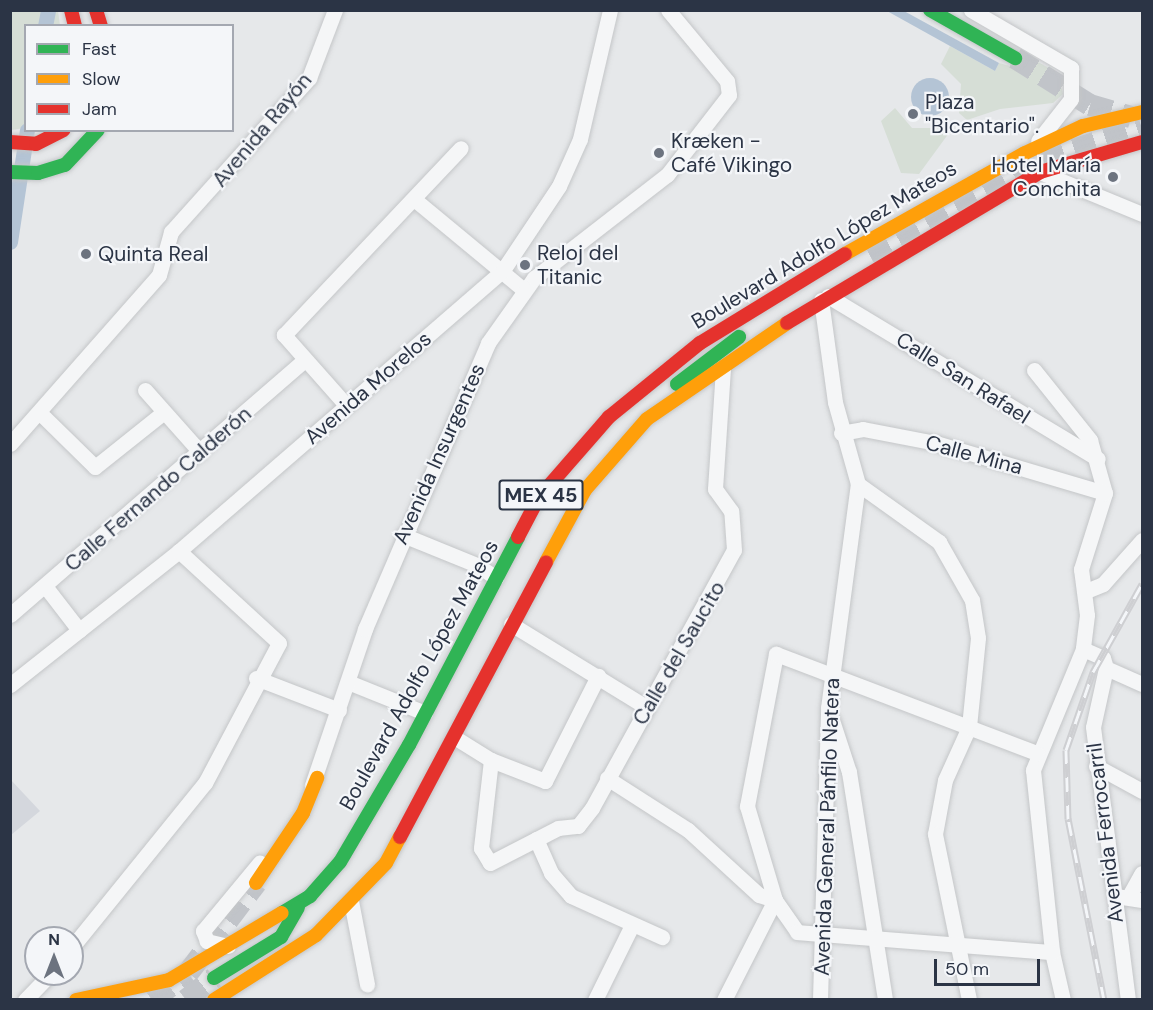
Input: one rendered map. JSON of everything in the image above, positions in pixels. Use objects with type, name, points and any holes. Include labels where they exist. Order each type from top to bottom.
[{"type":"main road","points":[[930,10],[1015,58]]},
{"type":"main road","name":"Boulevard Adolfo López Mateos","points":[[76,999],[169,980],[299,906],[339,862],[425,713],[539,497],[563,465],[609,417],[700,343],[1024,153],[1083,126],[1143,112]]},
{"type":"main road","points":[[10,142],[36,144],[60,132]]},
{"type":"main road","points":[[10,172],[38,173],[65,165],[96,132]]},
{"type":"main road","name":"MEX 45","points":[[214,999],[316,935],[386,863],[454,737],[511,624],[585,490],[647,419],[825,298],[1040,172],[1143,142]]},
{"type":"main road","points":[[647,419],[687,373],[716,351],[870,256]]},
{"type":"main road","points":[[256,883],[303,813],[317,778]]},
{"type":"main road","points":[[214,978],[281,937],[299,906]]},
{"type":"street","name":"Avenida Rayón","points":[[10,444],[40,413],[159,275],[171,232],[309,78],[335,10]]},
{"type":"street","name":"Avenida Morelos","points":[[10,685],[179,551],[503,270],[545,211],[580,139],[610,10]]},
{"type":"street","name":"Avenida Insurgentes","points":[[234,945],[207,941],[207,923],[260,862],[317,778],[348,682],[403,535],[488,343],[524,290],[667,175],[729,95],[727,81],[668,10]]},
{"type":"street","points":[[971,10],[1071,68],[1074,85],[1063,115],[1024,153]]},
{"type":"street","points":[[346,405],[285,339],[461,148]]},
{"type":"street","points":[[1040,172],[1143,214]]},
{"type":"street","points":[[414,199],[503,270],[524,290]]},
{"type":"street","name":"Avenida General Pánfilo Natera","points":[[820,999],[828,708],[858,484],[841,433],[825,298]]},
{"type":"street","name":"Calle San Rafael","points":[[825,298],[1098,459]]},
{"type":"street","name":"Calle Fernando Calderón","points":[[10,615],[303,361]]},
{"type":"street","name":"Calle del Saucito","points":[[491,760],[482,859],[490,863],[508,858],[536,839],[578,826],[734,550],[731,511],[715,489],[723,367]]},
{"type":"street","points":[[1034,370],[1079,421],[1098,459],[1105,493],[1080,569],[1086,591],[1083,648],[1037,753],[1033,770],[1037,827],[1052,952],[1063,999]]},
{"type":"street","points":[[145,390],[200,452]]},
{"type":"street","points":[[40,413],[95,466],[164,412]]},
{"type":"street","name":"Calle Mina","points":[[841,433],[863,429],[936,443],[1105,493]]},
{"type":"street","points":[[858,484],[939,542],[972,600],[978,638],[969,727],[945,780],[934,834],[960,944],[969,999]]},
{"type":"street","points":[[403,535],[477,565],[496,578]]},
{"type":"street","points":[[1086,591],[1103,584],[1143,540]]},
{"type":"street","points":[[84,932],[205,783],[256,678],[279,643],[179,551]]},
{"type":"street","points":[[45,586],[79,630]]},
{"type":"street","points":[[511,624],[646,707]]},
{"type":"street","points":[[1083,648],[1103,658],[1106,668],[1143,684]]},
{"type":"street","points":[[1037,753],[834,672],[776,654],[747,806],[775,900],[797,932],[874,936],[1052,952]]},
{"type":"street","name":"Avenida Ferrocarril","points":[[1106,668],[1096,697],[1096,766],[1129,898],[1115,924],[1128,999]]},
{"type":"street","points":[[454,737],[491,760],[545,781],[598,676]]},
{"type":"street","points":[[256,678],[339,711]]},
{"type":"street","points":[[348,682],[425,713]]},
{"type":"street","points":[[828,708],[849,772],[885,999]]},
{"type":"street","points":[[1096,766],[1143,791]]},
{"type":"street","points":[[607,778],[688,830],[759,895],[775,900]]},
{"type":"street","points":[[536,839],[551,873],[571,896],[631,927],[662,938]]},
{"type":"street","points":[[1129,898],[1143,873]]},
{"type":"street","points":[[724,999],[775,900]]},
{"type":"street","points":[[351,901],[367,984]]},
{"type":"street","points":[[595,999],[631,927]]},
{"type":"street","points":[[26,999],[38,986]]},
{"type":"shaded area","points":[[11,10],[58,11],[60,24],[24,24],[24,128],[11,130]]},
{"type":"shaded area","points":[[950,46],[995,71],[999,63],[1010,66],[1011,47],[1058,73],[1063,94],[1053,103],[1000,109],[967,120],[959,113],[961,84],[941,64]]},
{"type":"shaded area","points":[[895,108],[912,128],[944,128],[949,133],[919,174],[901,173],[881,121]]},
{"type":"shaded area","points":[[10,779],[40,811],[11,835],[10,835]]},
{"type":"water","points":[[887,11],[904,11],[999,63],[995,71]]},
{"type":"water","points":[[930,78],[943,84],[949,97],[943,110],[930,116],[917,110],[911,97],[917,84]]},
{"type":"waterway","points":[[45,24],[48,10]]},
{"type":"waterway","points":[[10,242],[27,132]]},
{"type":"tunnel","points":[[1015,58],[1090,105],[1131,117]]},
{"type":"tunnel","points":[[870,256],[1043,160],[1142,127]]},
{"type":"tunnel","points":[[152,1000],[188,973],[256,883]]},
{"type":"tunnel","points":[[186,1000],[214,978]]},
{"type":"railway","points":[[1104,1000],[1068,819],[1066,750],[1093,672],[1142,584]]},
{"type":"traffic: fast","points":[[930,10],[1015,58]]},
{"type":"traffic: fast","points":[[10,172],[38,173],[65,165],[96,132]]},
{"type":"traffic: fast","points":[[677,384],[739,337]]},
{"type":"traffic: fast","points":[[282,913],[310,896],[340,862],[409,745],[518,537]]},
{"type":"traffic: fast","points":[[214,978],[281,937],[298,907]]},
{"type":"traffic: slow","points":[[845,254],[1025,153],[1083,126],[1142,112]]},
{"type":"traffic: slow","points":[[546,562],[585,490],[647,419],[787,323]]},
{"type":"traffic: slow","points":[[256,883],[303,813],[317,778]]},
{"type":"traffic: slow","points":[[214,1000],[316,935],[386,863],[400,837]]},
{"type":"traffic: slow","points":[[76,1000],[169,980],[282,913]]},
{"type":"traffic: jam","points":[[71,10],[74,24]]},
{"type":"traffic: jam","points":[[96,10],[100,24]]},
{"type":"traffic: jam","points":[[10,142],[36,144],[60,132]]},
{"type":"traffic: jam","points":[[787,323],[1040,172],[1142,142]]},
{"type":"traffic: jam","points":[[518,537],[539,497],[609,417],[700,343],[845,254]]},
{"type":"traffic: jam","points":[[400,837],[546,562]]},
{"type":"place","name":"Plaza \"Bicentario\".","points":[[913,114]]},
{"type":"place","name":"Kræken - Café Vikingo","points":[[659,153]]},
{"type":"place","name":"Hotel María Conchita","points":[[1113,177]]},
{"type":"place","name":"Quinta Real","points":[[86,254]]},
{"type":"place","name":"Reloj del Titanic","points":[[525,265]]}]
